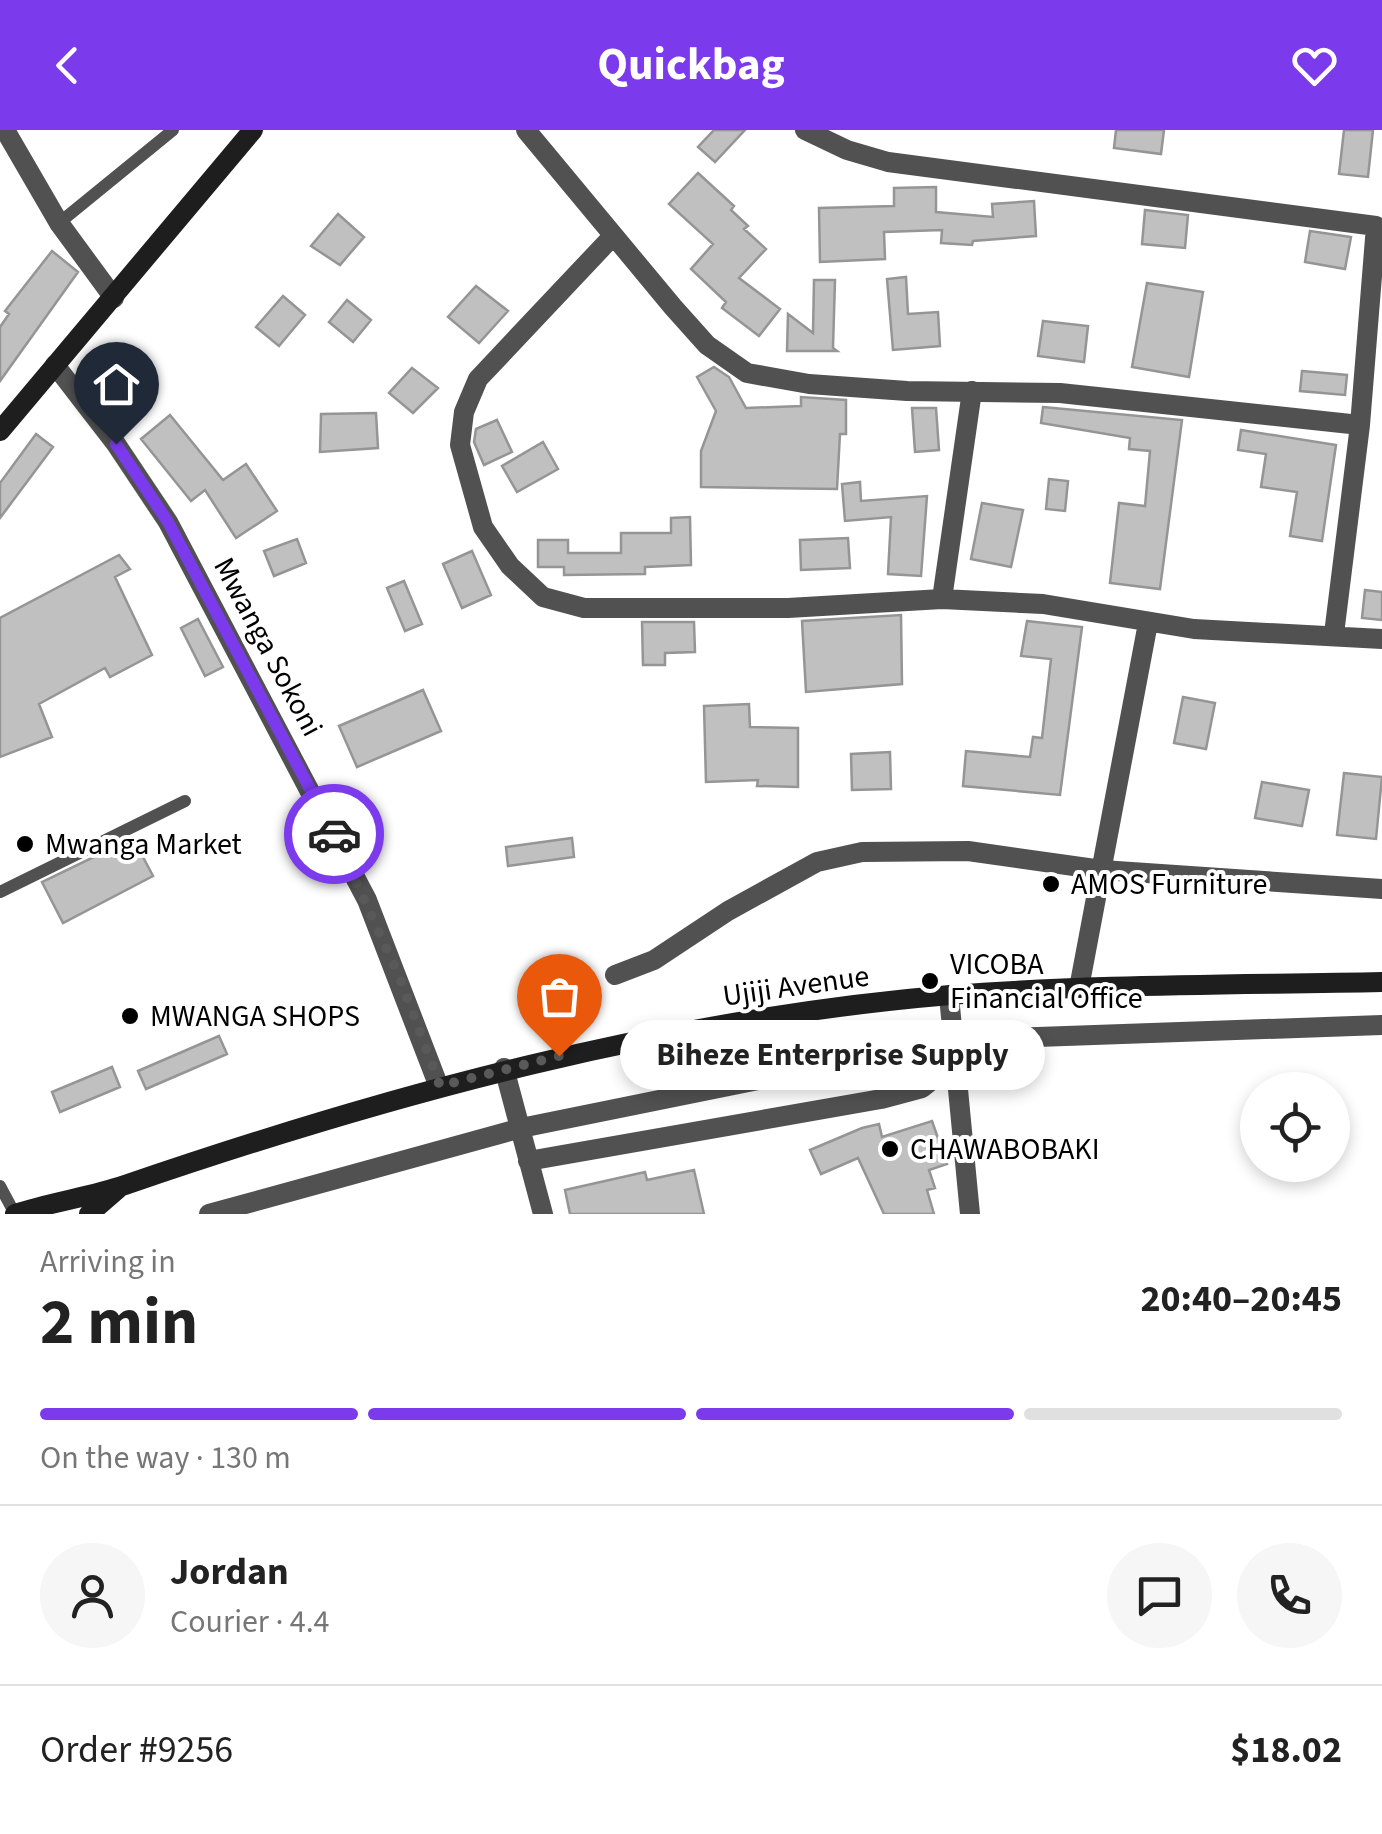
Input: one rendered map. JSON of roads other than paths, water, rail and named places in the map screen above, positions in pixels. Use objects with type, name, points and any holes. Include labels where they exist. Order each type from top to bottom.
[{"type":"street","points":[[5,130],[59,224],[114,298]]},
{"type":"street","points":[[0,431],[252,130]]},
{"type":"street","points":[[526,130],[612,238],[707,345],[747,374],[809,384],[1060,393],[1360,425]]},
{"type":"street","points":[[805,130],[847,150],[888,162],[1376,226],[1360,425],[1334,634]]},
{"type":"street","points":[[612,238],[488,367],[464,412],[460,445],[483,527],[510,566],[543,598],[584,608],[788,608],[942,599],[1043,604],[1194,629],[1382,638]]},
{"type":"street","name":"Mwanga Sokoni","points":[[55,365],[116,444],[194,571],[366,900],[440,1086]]},
{"type":"street","points":[[942,599],[972,391]]},
{"type":"street","points":[[1080,988],[1148,622]]},
{"type":"street","points":[[615,976],[654,960],[728,911],[817,862],[847,855],[968,851],[1102,870],[1382,889]]},
{"type":"street","name":"Ujiji Avenue","points":[[15,1214],[120,1187],[186,1162],[504,1068],[760,1020],[949,996],[1080,988],[1382,982]]},
{"type":"street","points":[[949,996],[970,1214]]},
{"type":"street","points":[[209,1214],[521,1128],[956,1050],[1382,1025]]},
{"type":"street","points":[[528,1161],[922,1088],[956,1050]]},
{"type":"street","points":[[504,1068],[543,1214]]},
{"type":"street","name":"Ujiji Avenue","points":[[89,1214],[120,1187]]},
{"type":"lane","points":[[59,224],[173,130]]},
{"type":"lane","points":[[0,892],[185,801]]},
{"type":"lane","points":[[0,1186],[15,1214]]},
{"type":"place","name":"Mwanga Market","points":[[25,844]]},
{"type":"place","name":"AMOS Furniture","points":[[1051,884]]},
{"type":"place","name":"VICOBA Financial Office","points":[[930,981]]},
{"type":"place","name":"MWANGA SHOPS","points":[[130,1016]]},
{"type":"place","name":"Biheze Enterprise Supply","points":[[559,1056]]},
{"type":"place","name":"CHAWABOBAKI","points":[[890,1149]]}]
